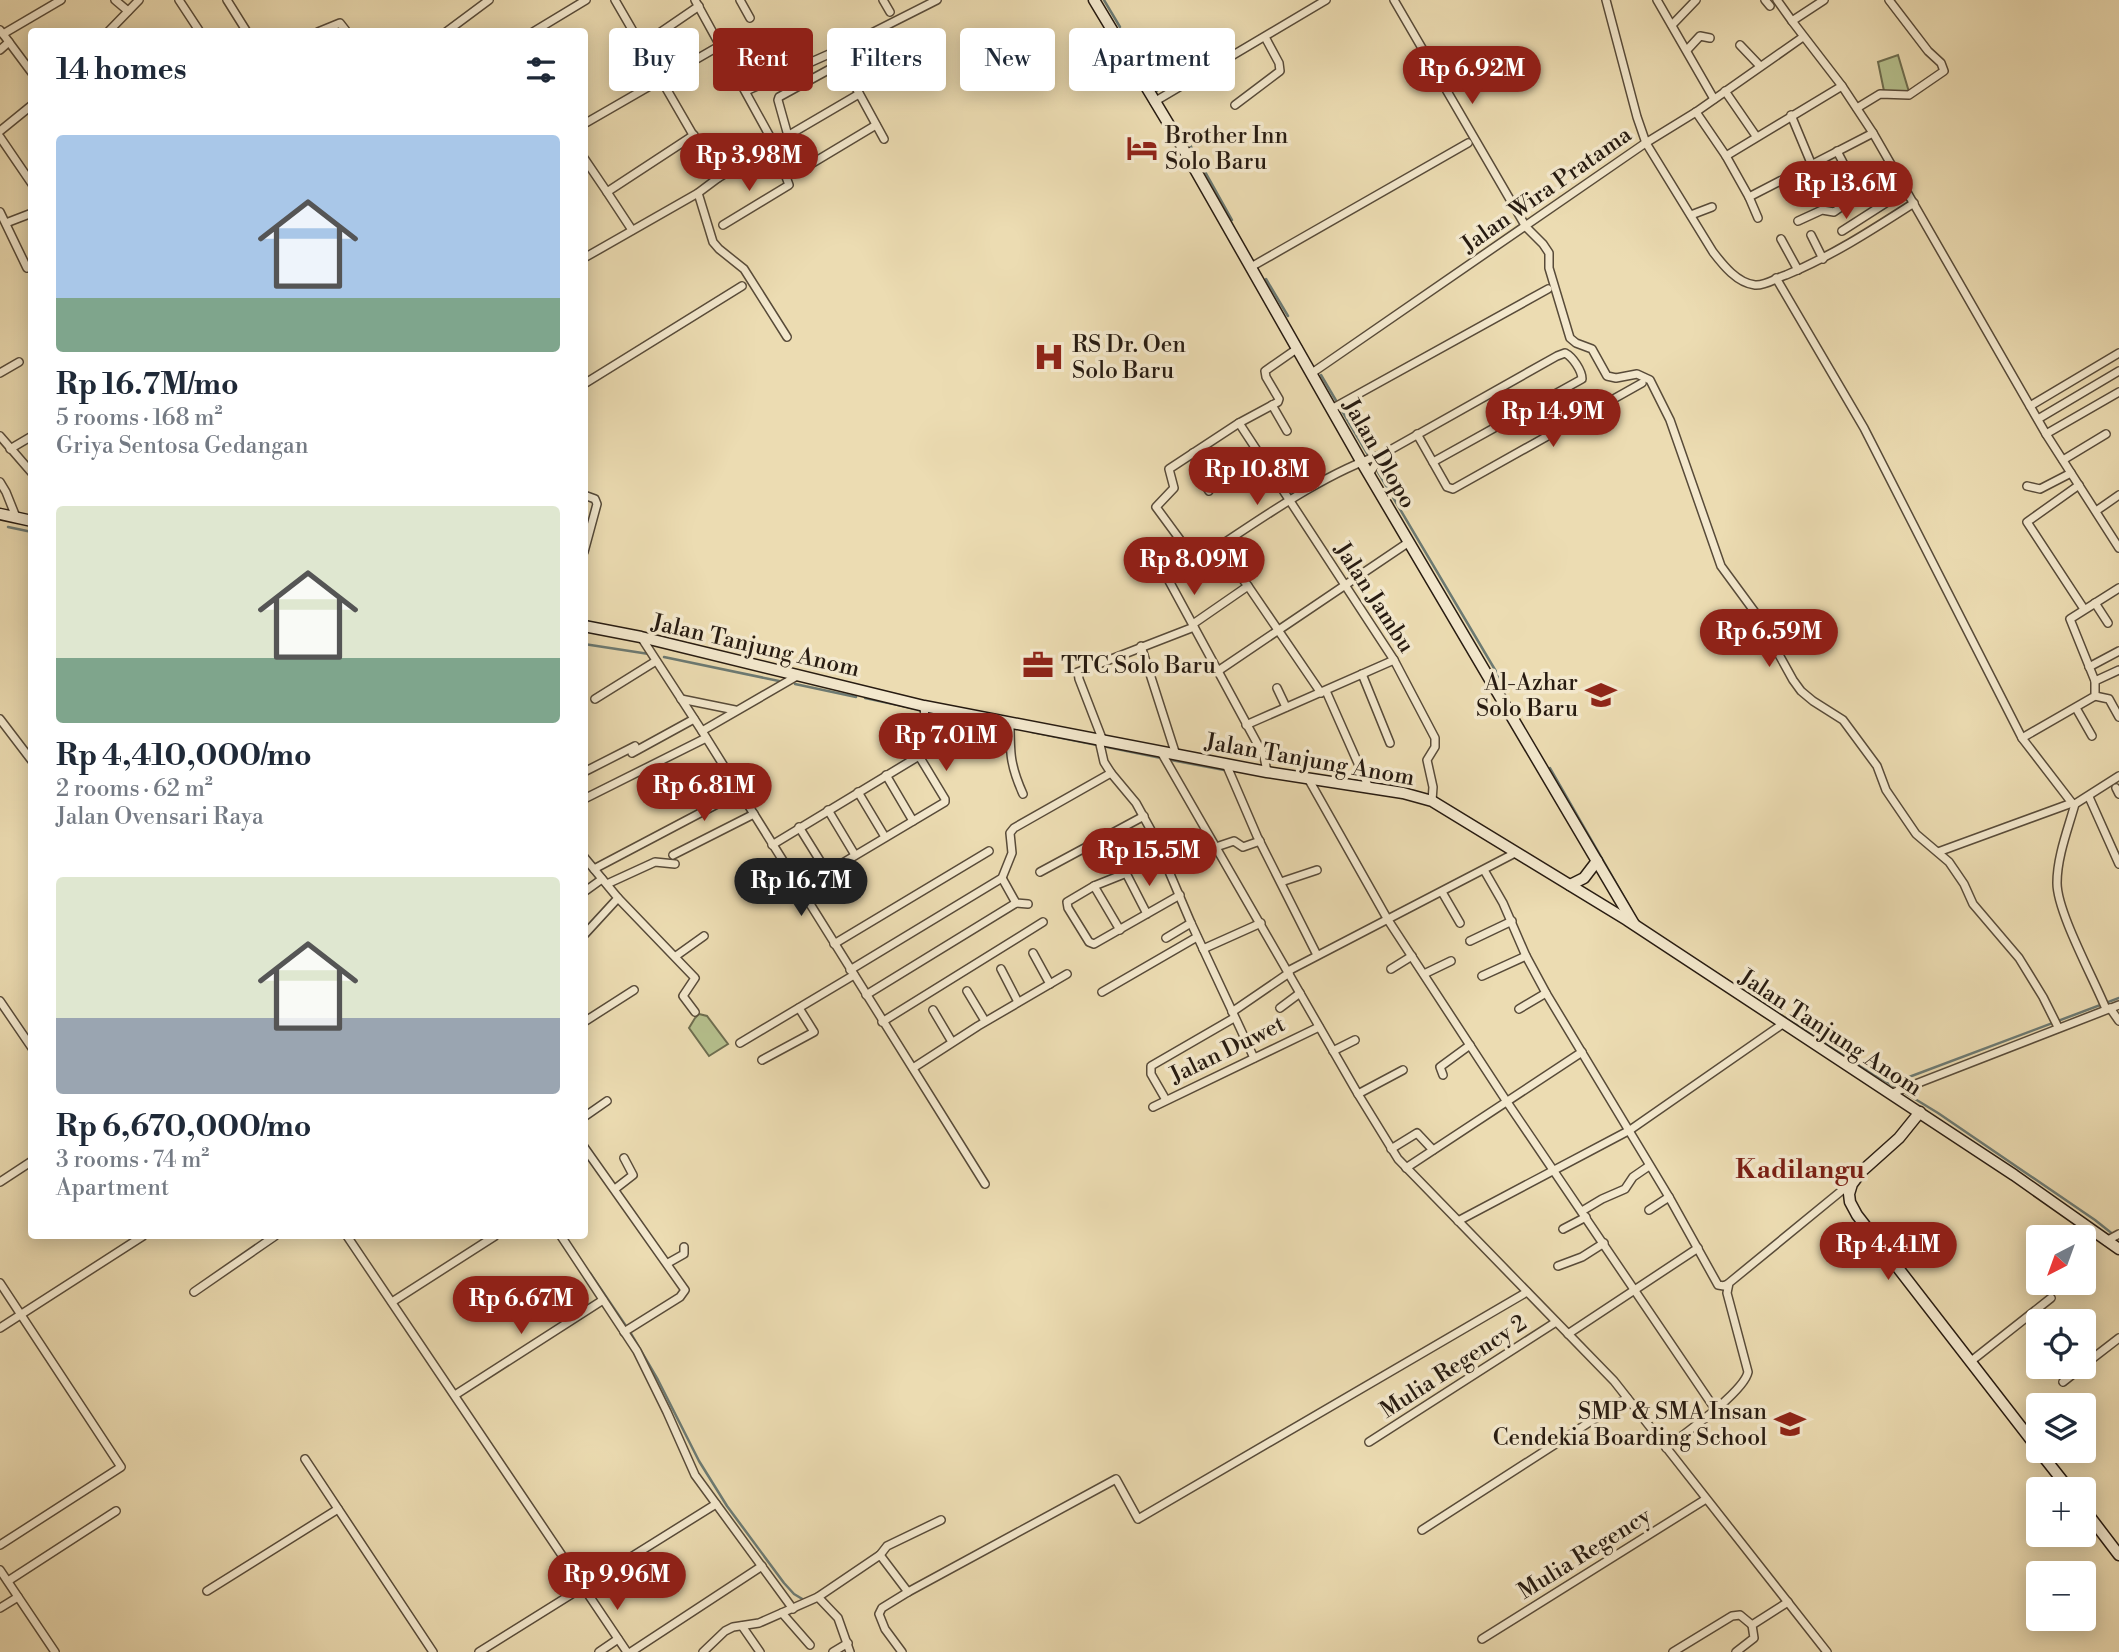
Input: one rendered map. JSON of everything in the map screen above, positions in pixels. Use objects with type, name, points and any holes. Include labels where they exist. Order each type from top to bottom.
[{"type":"main road","name":"Jalan Dlopo","points":[[1094,0],[1158,100],[1312,373],[1337,406],[1369,474],[1634,925]]},
{"type":"main road","points":[[0,514],[28,520]]},
{"type":"main road","name":"Jalan Tanjung Anom","points":[[588,627],[924,706],[1226,765],[1403,793],[1432,801],[1570,884],[1784,1023],[1897,1090],[1920,1112],[2113,1237],[2119,1250]]},
{"type":"main road","points":[[1570,884],[1584,878],[1597,861]]},
{"type":"main road","points":[[1920,1112],[1899,1138],[1853,1181],[1849,1194],[1853,1209],[2026,1433]]},
{"type":"main road","points":[[2049,1463],[2060,1477]]},
{"type":"main road","points":[[2096,1525],[2119,1555]]},
{"type":"street","points":[[28,68],[2,32],[61,0]]},
{"type":"street","points":[[115,0],[128,11]]},
{"type":"street","points":[[112,28],[139,0]]},
{"type":"street","points":[[179,0],[197,28]]},
{"type":"street","points":[[227,0],[244,28]]},
{"type":"street","points":[[451,28],[489,0]]},
{"type":"street","points":[[540,28],[586,0]]},
{"type":"street","points":[[615,0],[631,28]]},
{"type":"street","points":[[740,0],[750,18]]},
{"type":"street","points":[[883,0],[890,12]]},
{"type":"street","points":[[882,28],[937,0]]},
{"type":"street","points":[[1158,100],[1326,0]]},
{"type":"street","points":[[1394,0],[1526,227],[1544,244],[1549,253],[1549,268],[1570,338],[1592,349],[1609,377],[1637,374],[1650,380],[1670,420],[1721,566],[1757,615],[1774,651],[1801,691],[1843,720],[1877,766],[1886,790],[1916,834],[1938,852],[1958,874],[1973,904],[2019,958],[2056,1024]]},
{"type":"street","points":[[1606,0],[1646,143],[1713,252],[1731,273],[1755,285],[1797,270],[1823,259],[1914,203]]},
{"type":"street","points":[[1657,0],[1714,99]]},
{"type":"street","points":[[1672,25],[1696,0]]},
{"type":"street","points":[[1792,21],[1824,0]]},
{"type":"street","points":[[1857,108],[1880,94],[1909,95],[1944,71],[1941,63],[1928,51],[1889,0]]},
{"type":"street","points":[[1771,2],[1792,21],[1857,108],[2046,434],[2118,543]]},
{"type":"street","points":[[666,28],[697,3],[713,31]]},
{"type":"street","points":[[328,28],[340,23],[344,28]]},
{"type":"street","points":[[1686,50],[1700,36],[1710,38]]},
{"type":"street","points":[[1235,105],[1279,74],[1279,63],[1265,37]]},
{"type":"street","name":"Jalan Wira Pratama","points":[[1312,373],[1803,37]]},
{"type":"street","points":[[0,50],[9,42]]},
{"type":"street","points":[[1740,45],[1760,66]]},
{"type":"street","points":[[827,71],[778,100],[797,167],[800,170],[876,125]]},
{"type":"street","points":[[1726,156],[1842,86]]},
{"type":"street","points":[[588,122],[640,91]]},
{"type":"street","points":[[668,91],[718,178]]},
{"type":"street","points":[[723,225],[789,185],[774,144],[746,91]]},
{"type":"street","points":[[857,91],[884,139]]},
{"type":"street","points":[[1725,91],[1756,136]]},
{"type":"street","points":[[789,135],[859,94]]},
{"type":"street","points":[[0,131],[28,108]]},
{"type":"street","points":[[1696,112],[1726,156],[1758,218]]},
{"type":"street","points":[[1791,115],[1811,163]]},
{"type":"street","points":[[1749,197],[1873,133]]},
{"type":"street","points":[[607,192],[694,135]]},
{"type":"street","points":[[0,137],[28,178]]},
{"type":"street","points":[[1251,267],[1468,143]]},
{"type":"street","points":[[588,256],[698,193],[774,144]]},
{"type":"street","points":[[1837,151],[1860,195]]},
{"type":"street","points":[[588,164],[632,230]]},
{"type":"street","points":[[1792,173],[1804,194]]},
{"type":"street","points":[[1798,221],[1822,210],[1834,212],[1874,184]]},
{"type":"street","points":[[1842,230],[1906,190]]},
{"type":"street","points":[[698,193],[713,242],[744,269],[787,337]]},
{"type":"street","points":[[1691,215],[1712,207]]},
{"type":"street","points":[[27,268],[2,219],[28,214]]},
{"type":"street","points":[[1811,234],[1823,259]]},
{"type":"street","points":[[1781,239],[1797,270]]},
{"type":"street","points":[[1776,278],[1864,428],[2022,738],[2074,803]]},
{"type":"street","points":[[588,382],[742,286]]},
{"type":"street","points":[[1337,406],[1548,289]]},
{"type":"street","points":[[1181,541],[1156,505],[1174,488],[1170,469],[1272,405],[1279,398],[1265,371],[1298,348]]},
{"type":"street","points":[[2030,406],[2119,353]]},
{"type":"street","points":[[1267,772],[1264,756],[1168,579],[1289,502],[1362,461],[1383,454],[1562,354],[1570,355],[1582,379],[1433,463]]},
{"type":"street","points":[[0,373],[19,362]]},
{"type":"street","points":[[2038,419],[2119,370]]},
{"type":"street","points":[[1417,434],[1447,487],[1456,488],[1642,383]]},
{"type":"street","points":[[2046,434],[2119,392]]},
{"type":"street","points":[[1272,405],[1287,431]]},
{"type":"street","name":"Jalan Jambu","points":[[1239,424],[1394,660],[1436,738],[1435,747],[1427,760],[1433,787],[1432,801]]},
{"type":"street","points":[[2063,460],[2106,434]]},
{"type":"street","points":[[0,436],[28,468]]},
{"type":"street","points":[[10,449],[28,438]]},
{"type":"street","points":[[1193,453],[1206,473],[1202,480],[1209,491]]},
{"type":"street","points":[[1369,474],[1383,454]]},
{"type":"street","points":[[2027,486],[2040,489],[2071,473]]},
{"type":"street","points":[[0,482],[16,517]]},
{"type":"street","points":[[2079,485],[2027,522],[2084,609]]},
{"type":"street","points":[[2096,511],[2119,495]]},
{"type":"street","points":[[588,496],[595,499],[597,504],[588,532]]},
{"type":"street","points":[[1218,671],[1409,542]]},
{"type":"street","points":[[1219,549],[1324,692],[1369,788]]},
{"type":"street","points":[[1248,586],[1194,626],[1078,672],[1101,741],[1104,762],[1144,816],[1254,1058]]},
{"type":"street","points":[[2095,696],[2095,681],[2070,620],[2119,589]]},
{"type":"street","points":[[2095,603],[2108,623]]},
{"type":"street","points":[[640,637],[704,734],[985,1184]]},
{"type":"street","points":[[1141,646],[1176,755]]},
{"type":"street","points":[[2089,667],[2119,651]]},
{"type":"street","points":[[1246,724],[1394,660]]},
{"type":"street","points":[[595,699],[656,661]]},
{"type":"street","points":[[2095,681],[2119,670]]},
{"type":"street","points":[[1362,674],[1390,743]]},
{"type":"street","points":[[588,797],[704,734],[735,710],[797,676]]},
{"type":"street","points":[[1277,688],[1286,707]]},
{"type":"street","points":[[2022,738],[2095,696],[2109,699],[2119,717]]},
{"type":"street","points":[[681,699],[735,710]]},
{"type":"street","points":[[772,845],[919,756],[926,738],[924,706]]},
{"type":"street","points":[[2076,708],[2092,736]]},
{"type":"street","points":[[0,719],[28,756]]},
{"type":"street","points":[[588,770],[694,719]]},
{"type":"street","points":[[1010,722],[1009,756],[1013,773],[1023,794]]},
{"type":"street","points":[[1161,752],[1391,1149],[1406,1168],[1627,1398],[1827,1652]]},
{"type":"street","points":[[799,889],[946,801],[919,756]]},
{"type":"street","points":[[1226,765],[1259,841],[1317,955]]},
{"type":"street","points":[[740,1043],[1002,878],[1012,853],[1010,833],[1014,828],[1111,774]]},
{"type":"street","points":[[886,775],[913,821]]},
{"type":"street","points":[[1938,852],[2089,797],[2119,776]]},
{"type":"street","points":[[1309,780],[1388,920],[1507,1102],[1715,1409]]},
{"type":"street","points":[[594,869],[740,792]]},
{"type":"street","points":[[858,792],[885,837]]},
{"type":"street","points":[[2089,797],[2117,852],[2119,864]]},
{"type":"street","points":[[2074,803],[2063,845],[2057,885],[2064,912],[2105,1006],[2119,1021]]},
{"type":"street","points":[[828,810],[855,855]]},
{"type":"street","points":[[673,855],[754,814]]},
{"type":"street","points":[[1040,872],[1144,816]]},
{"type":"street","points":[[799,827],[827,872]]},
{"type":"street","points":[[1121,851],[1153,834]]},
{"type":"street","points":[[1216,847],[1234,841],[1243,848],[1259,841]]},
{"type":"street","points":[[834,944],[989,852]]},
{"type":"street","points":[[1166,1100],[1151,1074],[1151,1066],[1233,1015],[1289,972],[1317,955],[1517,852]]},
{"type":"street","points":[[588,862],[618,898],[695,978],[683,996],[695,1012]]},
{"type":"street","points":[[588,890],[655,862],[675,864]]},
{"type":"street","points":[[1281,882],[1317,870]]},
{"type":"street","points":[[1483,870],[1512,921],[1526,956],[1546,993],[1630,1130],[1718,1285],[1728,1284],[1853,1181]]},
{"type":"street","points":[[1147,914],[1125,874],[1094,886],[1069,900],[1068,908],[1091,944],[1120,930],[1180,895]]},
{"type":"street","points":[[1002,878],[1016,903]]},
{"type":"street","points":[[1094,886],[1120,930]]},
{"type":"street","points":[[1442,892],[1460,923]]},
{"type":"street","points":[[588,931],[618,898]]},
{"type":"street","points":[[866,995],[1016,903],[1028,904]]},
{"type":"street","points":[[1470,941],[1512,921]]},
{"type":"street","points":[[882,1022],[1043,922]]},
{"type":"street","points":[[1166,939],[1191,923]]},
{"type":"street","points":[[1203,949],[1261,923]]},
{"type":"street","points":[[676,956],[704,936]]},
{"type":"street","points":[[1102,992],[1197,937]]},
{"type":"street","points":[[1033,953],[1050,984]]},
{"type":"street","points":[[1391,969],[1412,956]]},
{"type":"street","points":[[1482,976],[1526,956]]},
{"type":"street","points":[[1424,974],[1451,961]]},
{"type":"street","points":[[1001,969],[1018,1002]]},
{"type":"street","points":[[912,1068],[985,1021],[1067,974]]},
{"type":"street","points":[[588,1019],[634,990]]},
{"type":"street","points":[[967,991],[985,1021]]},
{"type":"street","points":[[1280,1008],[1300,993]]},
{"type":"street","points":[[1519,1009],[1546,993]]},
{"type":"street","points":[[0,1001],[28,1042]]},
{"type":"street","points":[[1897,1090],[2056,1024],[2105,1006],[2119,1005]]},
{"type":"street","points":[[762,1060],[814,1032],[799,1008]]},
{"type":"street","points":[[933,1010],[952,1042]]},
{"type":"street","points":[[1458,1221],[1630,1130],[1784,1023]]},
{"type":"street","name":"Jalan Duwet","points":[[1153,1107],[1319,1027]]},
{"type":"street","points":[[1333,1051],[1355,1040]]},
{"type":"street","points":[[1443,1075],[1440,1066],[1470,1045]]},
{"type":"street","points":[[1406,1168],[1582,1052]]},
{"type":"street","points":[[1357,1094],[1403,1070]]},
{"type":"street","points":[[588,1114],[607,1101]]},
{"type":"street","points":[[1391,1149],[1417,1133],[1433,1150]]},
{"type":"street","points":[[588,1152],[684,1288],[684,1293],[627,1330]]},
{"type":"street","points":[[615,1189],[634,1175],[624,1158]]},
{"type":"street","points":[[0,1181],[28,1164]]},
{"type":"street","points":[[1563,1229],[1602,1199],[1625,1189],[1633,1177],[1649,1166]]},
{"type":"street","points":[[1649,1210],[1669,1197]]},
{"type":"street","points":[[0,1328],[138,1239]]},
{"type":"street","points":[[194,1293],[271,1239]]},
{"type":"street","points":[[349,1239],[629,1652],[762,1566]]},
{"type":"street","points":[[392,1303],[490,1239]]},
{"type":"street","points":[[563,1239],[603,1300],[627,1330],[695,1475],[793,1609]]},
{"type":"street","points":[[1558,1266],[1582,1257],[1604,1243]]},
{"type":"street","points":[[668,1264],[684,1254],[684,1247]]},
{"type":"street","points":[[1568,1334],[1698,1248]]},
{"type":"street","points":[[0,1283],[121,1466],[0,1545]]},
{"type":"street","points":[[1666,1448],[1741,1386],[1748,1372],[1727,1293],[1728,1284]]},
{"type":"street","points":[[902,1652],[881,1622],[879,1614],[882,1608],[908,1592],[1115,1479],[1138,1519],[1527,1292]]},
{"type":"street","points":[[1970,1362],[2050,1298]]},
{"type":"street","points":[[455,1395],[603,1300]]},
{"type":"street","name":"Mulia Regency 2","points":[[1369,1442],[1556,1322]]},
{"type":"street","points":[[2096,1356],[2119,1338]]},
{"type":"street","points":[[2063,1382],[2067,1379]]},
{"type":"street","points":[[1422,1530],[1627,1398]]},
{"type":"street","points":[[305,1459],[433,1652]]},
{"type":"street","name":"Mulia Regency","points":[[1482,1639],[1706,1499]]},
{"type":"street","points":[[480,1652],[716,1504]]},
{"type":"street","points":[[206,1591],[338,1509]]},
{"type":"street","points":[[8,1581],[116,1511]]},
{"type":"street","points":[[703,1652],[720,1635],[733,1627],[759,1623],[818,1597],[880,1555],[887,1546],[940,1520]]},
{"type":"street","points":[[880,1555],[908,1592]]},
{"type":"street","points":[[0,1570],[55,1652]]},
{"type":"street","points":[[0,1608],[18,1597]]},
{"type":"street","points":[[818,1597],[838,1618],[850,1652]]},
{"type":"street","points":[[1752,1625],[1788,1602]]},
{"type":"street","points":[[782,1613],[810,1645]]},
{"type":"street","points":[[1673,1652],[1732,1616],[1740,1615],[1752,1625]]},
{"type":"street","points":[[1737,1652],[1752,1642],[1752,1625]]},
{"type":"street","points":[[742,1626],[760,1652]]},
{"type":"street","points":[[599,1652],[618,1639]]},
{"type":"street","points":[[835,1652],[848,1643]]},
{"type":"green space","points":[[1898,55],[1909,92],[1884,91],[1878,62]]},
{"type":"green space","points":[[699,1014],[707,1016],[728,1044],[709,1056],[689,1028]]},
{"type":"waterway","points":[[1104,0],[1120,27]]},
{"type":"waterway","points":[[1179,125],[1232,220]]},
{"type":"waterway","points":[[1266,279],[1288,316]]},
{"type":"waterway","points":[[1321,375],[1368,455]]},
{"type":"waterway","points":[[1378,472],[1504,685]]},
{"type":"waterway","points":[[8,527],[28,531]]},
{"type":"waterway","points":[[588,645],[649,654]]},
{"type":"waterway","points":[[664,657],[779,681]]},
{"type":"waterway","points":[[795,684],[856,697]]},
{"type":"waterway","points":[[865,698],[912,708]]},
{"type":"waterway","points":[[1032,732],[1097,745]]},
{"type":"waterway","points":[[1107,747],[1161,758]]},
{"type":"waterway","points":[[1171,760],[1224,770]]},
{"type":"waterway","points":[[1550,768],[1631,909]]},
{"type":"waterway","points":[[1684,952],[1938,1113],[2119,1239]]},
{"type":"waterway","points":[[1901,1080],[2119,998]]},
{"type":"waterway","points":[[590,1273],[630,1332],[699,1461],[727,1506],[784,1583],[804,1600]]},
{"type":"place","name":"Brother Inn Solo Baru","points":[[1142,148]]},
{"type":"place","name":"RS Dr. Oen Solo Baru","points":[[1049,357]]},
{"type":"place","name":"TTC Solo Baru","points":[[1038,665]]},
{"type":"place","name":"Al-Azhar Solo Baru","points":[[1601,695]]},
{"type":"place","name":"SMP & SMA Insan Cendekia Boarding School","points":[[1790,1424]]},
{"type":"district","name":"Kadilangu","points":[[1800,1169]]}]
